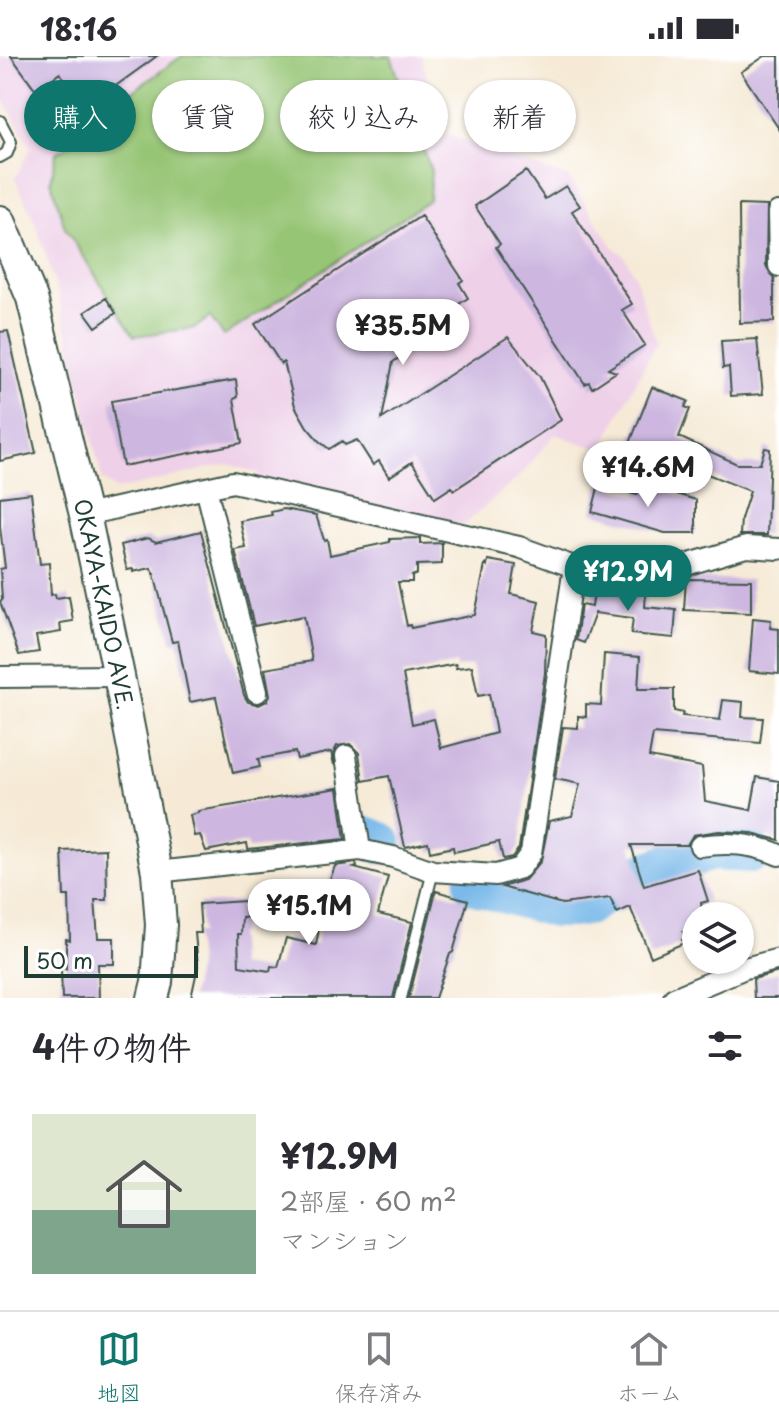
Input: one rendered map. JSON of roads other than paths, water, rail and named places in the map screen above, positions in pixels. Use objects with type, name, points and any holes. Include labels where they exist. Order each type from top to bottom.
[{"type":"main road","name":"OKAYA-KAIDO AVE.","points":[[0,221],[32,298],[85,515],[119,676],[157,872],[161,925],[153,998]]},
{"type":"street","points":[[778,212],[779,266]]},
{"type":"street","points":[[85,515],[233,482],[519,547],[574,567],[656,574],[746,547],[779,549]]},
{"type":"street","points":[[206,488],[257,692]]},
{"type":"street","points":[[157,872],[360,850],[433,871],[496,875],[520,868],[531,853],[574,567]]},
{"type":"street","points":[[0,677],[119,676]]},
{"type":"street","points":[[346,756],[360,850]]},
{"type":"street","points":[[700,846],[764,848],[779,855]]},
{"type":"street","points":[[674,998],[745,968],[779,959]]},
{"type":"lane","points":[[0,121],[11,142],[7,153],[0,157]]},
{"type":"lane","points":[[401,998],[433,871]]},
{"type":"waterway","points":[[366,837],[381,843]]},
{"type":"waterway","points":[[475,884],[555,907],[572,907],[586,905],[625,880],[711,850],[751,852]]}]
